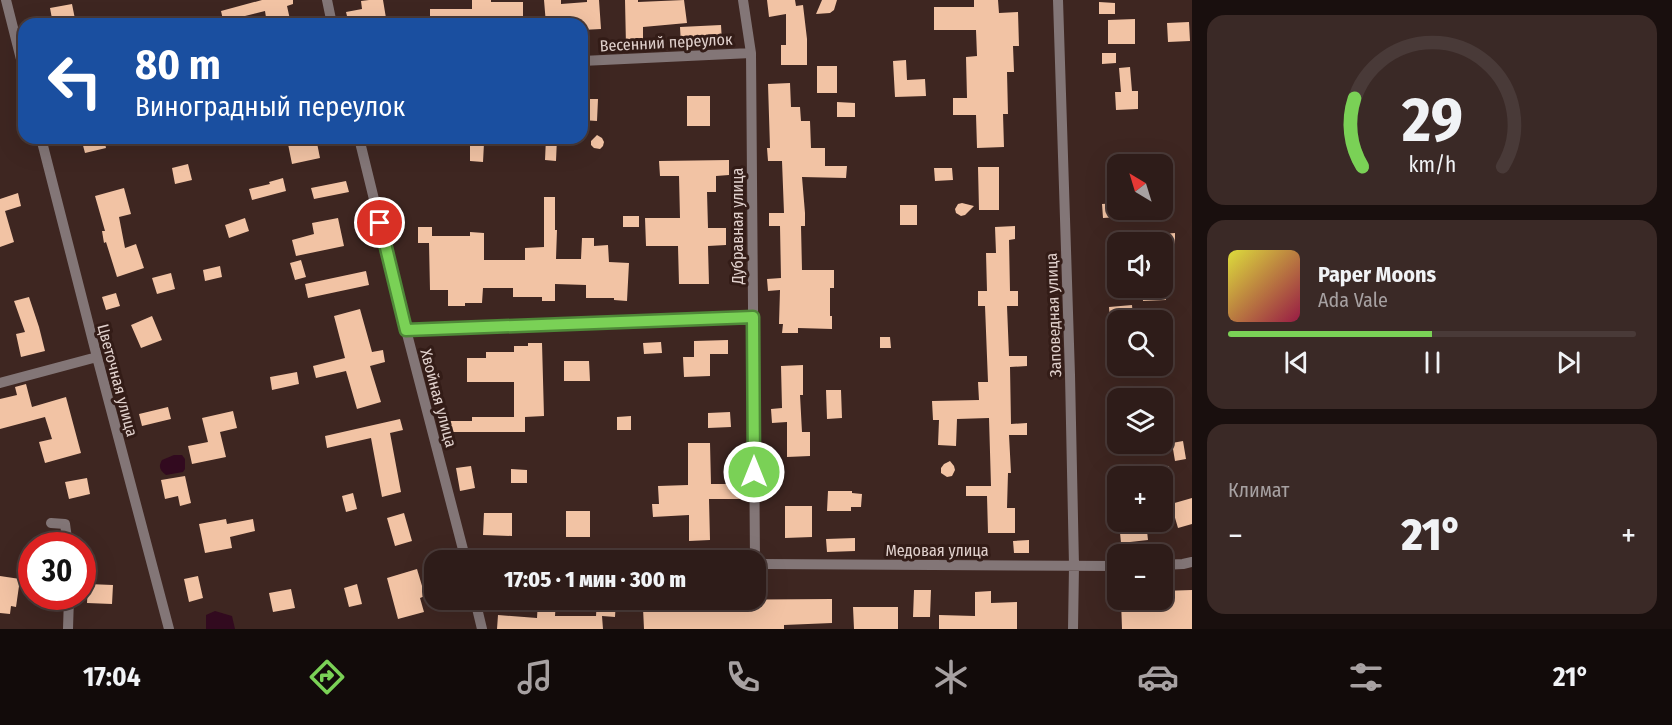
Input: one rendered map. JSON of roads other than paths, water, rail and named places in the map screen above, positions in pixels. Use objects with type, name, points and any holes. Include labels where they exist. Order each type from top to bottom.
[{"type":"street","points":[[6,0],[18,47]]},
{"type":"street","points":[[327,0],[331,18]]},
{"type":"street","name":"Дубравная улица","points":[[743,0],[751,53],[755,550]]},
{"type":"street","name":"Заповедная улица","points":[[1058,0],[1070,364],[1073,629]]},
{"type":"street","name":"Весенний переулок","points":[[588,61],[751,53]]},
{"type":"street","name":"Цветочная улица","points":[[43,144],[169,629]]},
{"type":"street","name":"Хвойная улица","points":[[360,144],[463,550]]},
{"type":"street","points":[[406,330],[753,317]]},
{"type":"street","points":[[0,383],[97,357]]},
{"type":"street","points":[[51,523],[65,524],[66,532]]},
{"type":"street","name":"Медовая улица","points":[[766,562],[1107,566]]},
{"type":"street","points":[[1173,564],[1192,562]]},
{"type":"street","points":[[68,629],[69,610]]},
{"type":"street","points":[[477,610],[482,629]]}]
